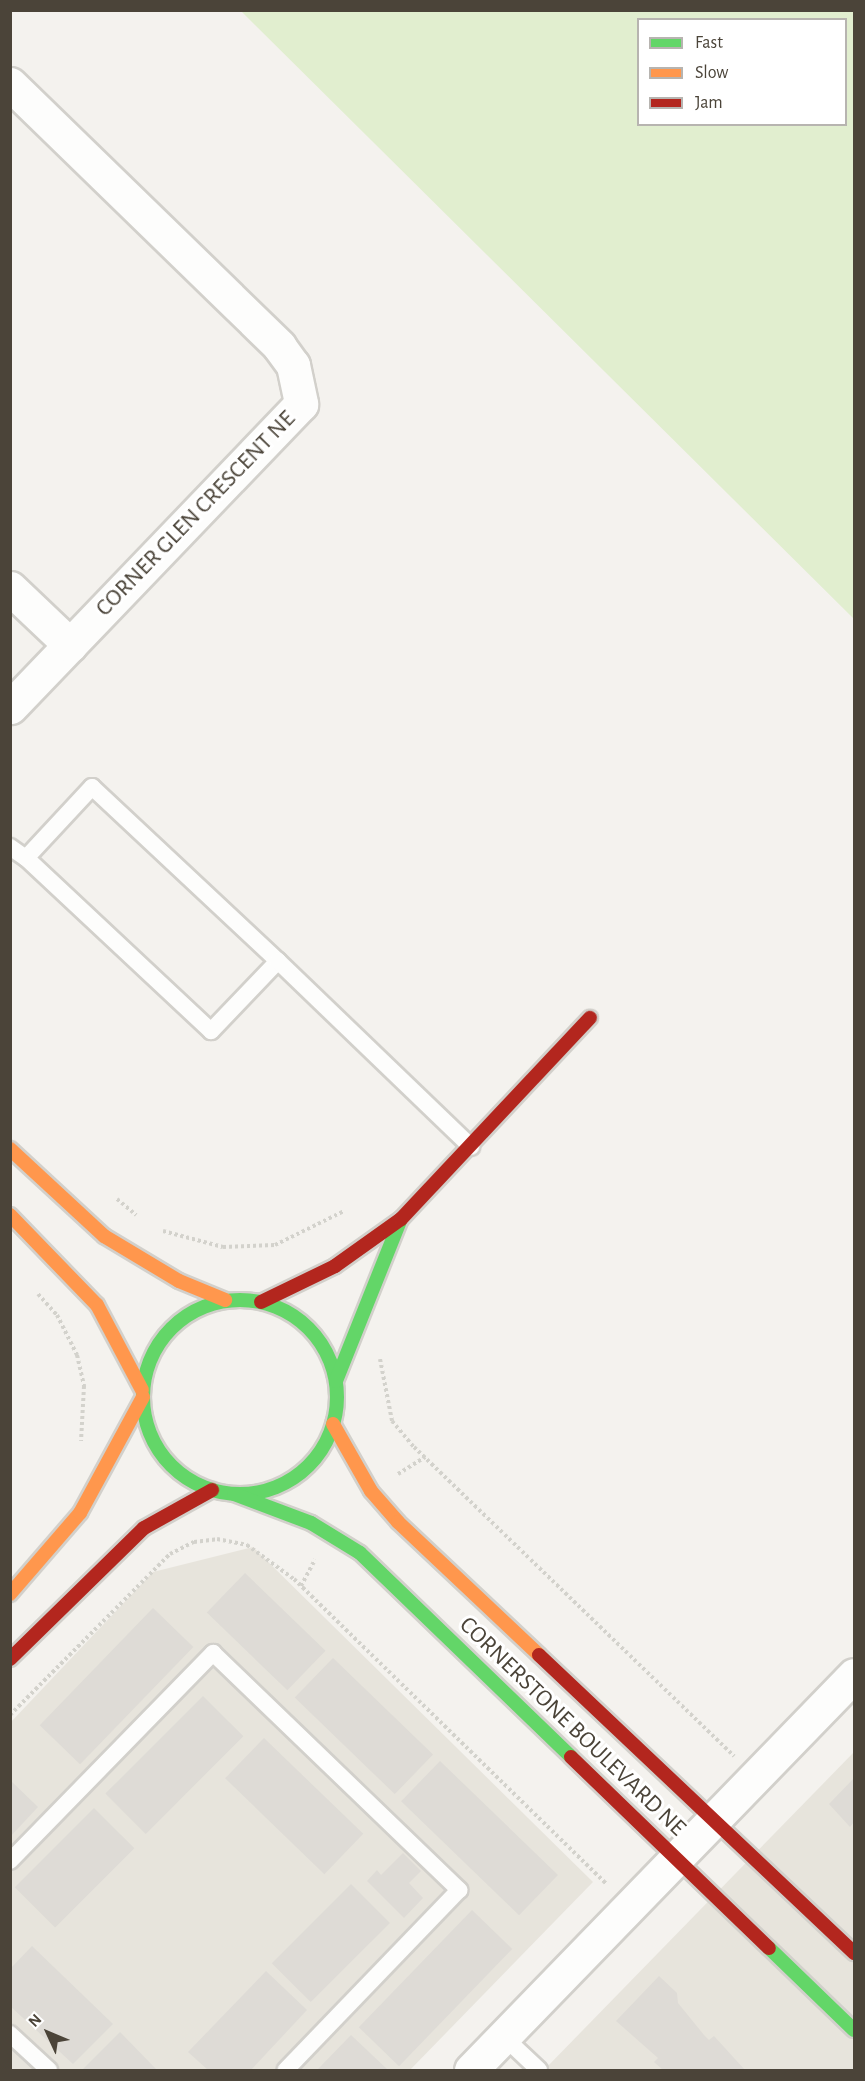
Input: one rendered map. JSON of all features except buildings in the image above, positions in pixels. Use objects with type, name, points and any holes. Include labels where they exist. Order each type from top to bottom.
[{"type":"street","name":"CORNER GLEN CRESCENT NE","points":[[10,84],[261,327],[293,365],[300,384],[301,404],[288,422],[10,706]]},
{"type":"street","points":[[10,588],[70,645]]},
{"type":"street","points":[[261,1302],[334,1266],[401,1219],[590,1018]]},
{"type":"street","points":[[10,1149],[104,1236],[179,1281],[225,1300],[261,1302],[306,1324],[326,1352],[336,1381]]},
{"type":"street","points":[[10,1215],[97,1305],[143,1393]]},
{"type":"street","points":[[225,1300],[195,1311],[168,1331],[147,1369],[143,1393],[149,1433],[160,1452],[174,1468],[212,1490],[234,1494],[276,1487],[295,1476],[312,1462],[333,1424],[336,1381],[401,1219]]},
{"type":"street","points":[[10,1594],[80,1514],[143,1393]]},
{"type":"street","name":"CORNERSTONE BOULEVARD NE","points":[[333,1424],[371,1491],[398,1522],[716,1818],[855,1953]]},
{"type":"street","points":[[10,1659],[135,1536],[212,1490]]},
{"type":"street","name":"CORNERSTONE BOULEVARD NE","points":[[234,1494],[311,1523],[360,1554],[855,2030]]},
{"type":"street","points":[[471,2070],[855,1675]]},
{"type":"lane","points":[[26,858],[92,787],[278,961],[471,1147]]},
{"type":"lane","points":[[10,847],[26,858],[211,1031],[278,961]]},
{"type":"lane","points":[[10,1861],[213,1653],[459,1890],[286,2070]]},
{"type":"lane","points":[[10,2034],[49,2070]]},
{"type":"lane","points":[[504,2037],[539,2070]]},
{"type":"path","points":[[117,1199],[146,1221]]},
{"type":"path","points":[[153,1226],[223,1247],[275,1245],[344,1211]]},
{"type":"path","points":[[35,1291],[57,1315],[77,1355],[86,1419],[80,1445]]},
{"type":"path","points":[[380,1353],[384,1395],[393,1421],[414,1447],[756,1777]]},
{"type":"path","points":[[10,1715],[170,1554],[194,1542],[218,1539],[247,1545],[288,1574],[630,1906]]},
{"type":"shaded area","points":[[253,1547],[593,1882],[410,2070],[11,2070],[10,1723],[153,1572]]},
{"type":"shaded area","points":[[854,1752],[854,2070],[544,2070]]},
{"type":"green space","points":[[241,11],[854,11],[854,619]]},
{"type":"traffic: fast","points":[[336,1381],[400,1221]]},
{"type":"traffic: fast","points":[[230,1300],[250,1300],[286,1311],[309,1328],[321,1343],[330,1360],[337,1387],[337,1397],[337,1407],[330,1434],[321,1451],[309,1466],[294,1478],[277,1487],[250,1494],[230,1494],[194,1483],[165,1459],[154,1443],[147,1425],[143,1407],[143,1387],[154,1351],[178,1322],[194,1311],[212,1304],[230,1300]]},
{"type":"traffic: fast","points":[[234,1494],[311,1523],[360,1553],[571,1757]]},
{"type":"traffic: fast","points":[[769,1948],[854,2030]]},
{"type":"traffic: slow","points":[[10,1149],[104,1236],[179,1281],[225,1300]]},
{"type":"traffic: slow","points":[[10,1215],[97,1305],[142,1390]]},
{"type":"traffic: slow","points":[[10,1594],[80,1513],[143,1397]]},
{"type":"traffic: slow","points":[[333,1424],[371,1491],[398,1522],[539,1655]]},
{"type":"traffic: jam","points":[[261,1302],[335,1266],[401,1219],[590,1018]]},
{"type":"traffic: jam","points":[[10,1659],[144,1528],[212,1490]]},
{"type":"traffic: jam","points":[[539,1655],[854,1953]]},
{"type":"traffic: jam","points":[[571,1757],[769,1948]]}]
